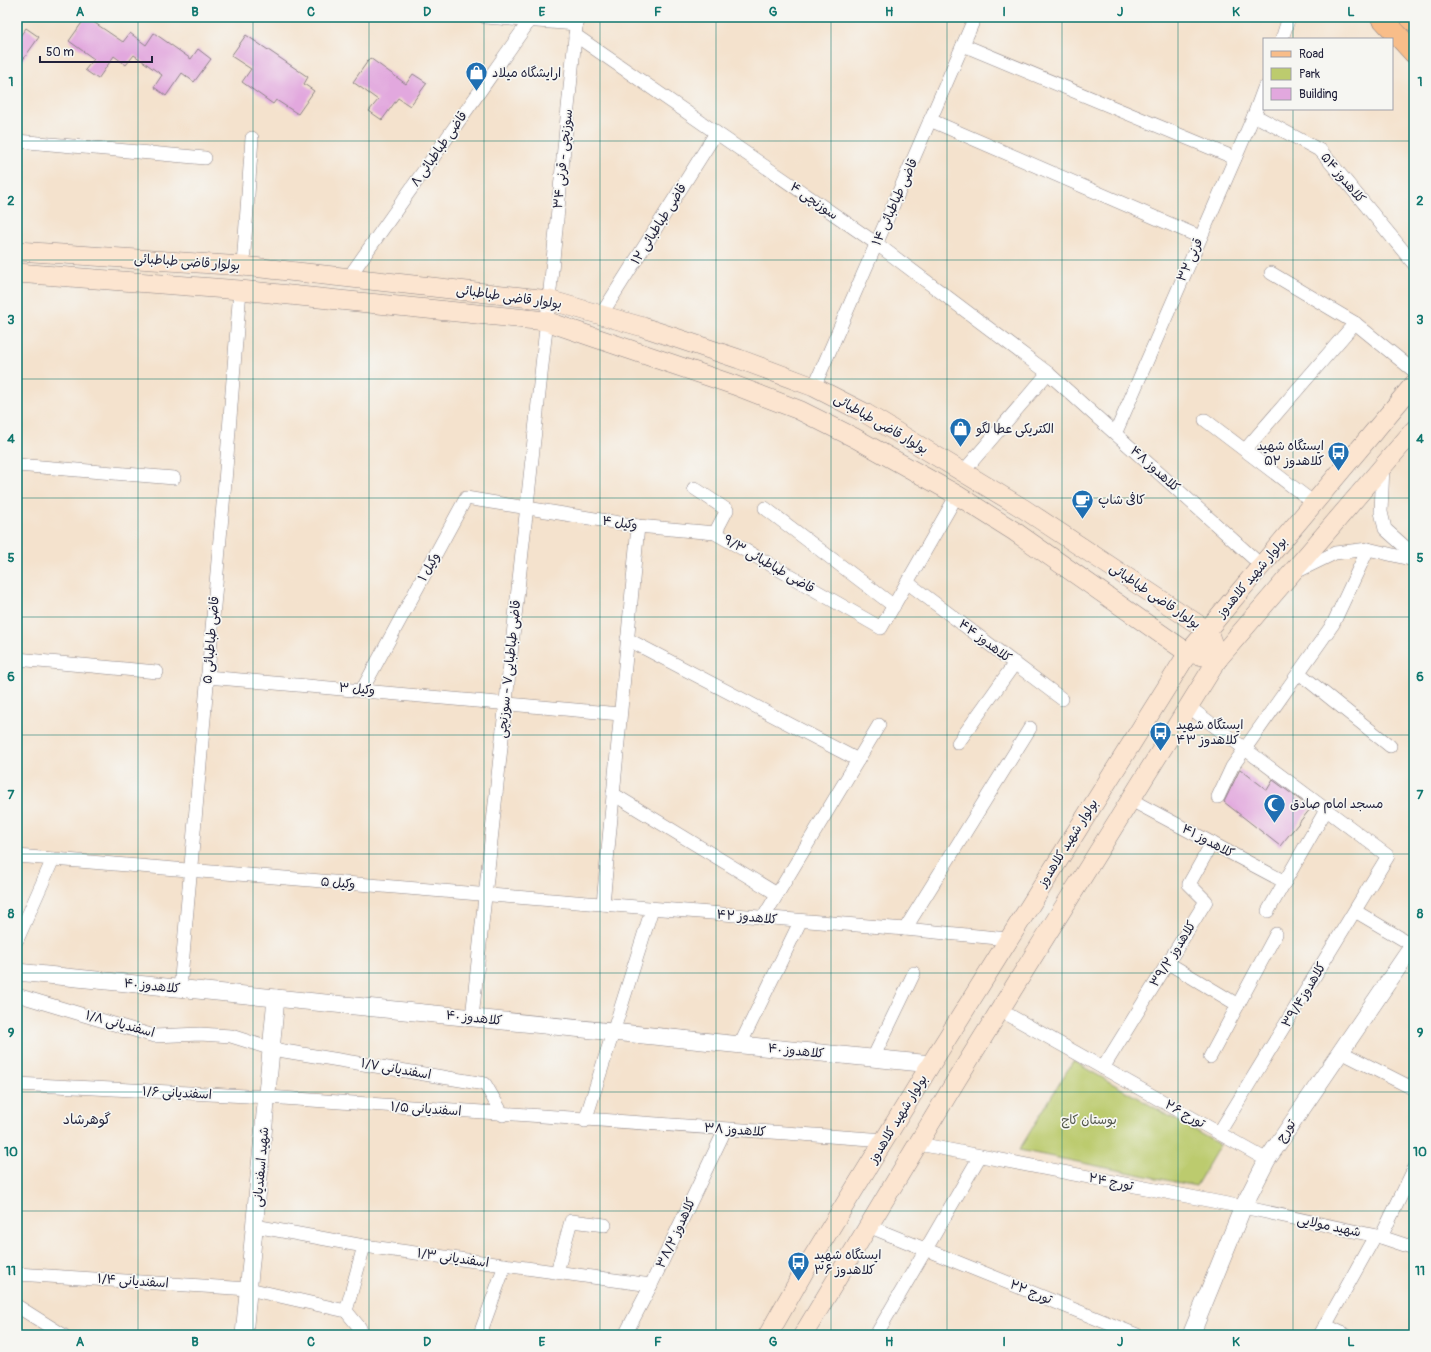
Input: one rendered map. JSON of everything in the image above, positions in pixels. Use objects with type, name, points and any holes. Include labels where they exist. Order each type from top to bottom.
[{"type":"main road","points":[[1381,17],[1414,53]]},
{"type":"main road","points":[[1410,17],[1414,21]]},
{"type":"main road","name":"بولوار قاضی طباطبائی","points":[[17,250],[242,266],[549,300],[739,359],[814,387],[865,413],[1024,509],[1208,631],[1218,659]]},
{"type":"main road","name":"بولوار قاضی طباطبائی","points":[[17,273],[240,290],[546,321],[706,375],[799,410],[957,495],[1014,531],[1188,653],[1218,659]]},
{"type":"main road","name":"بولوار شهید کلاهدوز","points":[[768,1335],[806,1268],[886,1140],[931,1064],[1188,653],[1414,384]]},
{"type":"main road","name":"بولوار شهید کلاهدوز","points":[[803,1335],[1000,1010],[1218,659],[1414,430]]},
{"type":"street","points":[[485,17],[576,25]]},
{"type":"street","name":"قاضی طباطبائی ۱۴","points":[[814,387],[975,17]]},
{"type":"street","points":[[1282,38],[1287,18]]},
{"type":"street","name":"قاضی طباطبائی ۸","points":[[349,278],[530,20]]},
{"type":"street","name":"سوزنچی ۴","points":[[576,25],[716,133],[877,244],[1048,372]]},
{"type":"street","name":"سوزنچی - قرنی ۳۴","points":[[546,321],[576,25]]},
{"type":"street","points":[[963,45],[1235,158]]},
{"type":"street","name":"قرنی ۳۲","points":[[1116,432],[1254,115],[1263,91]]},
{"type":"street","name":"کلاهدوز ۵۴","points":[[1254,115],[1321,151],[1414,264]]},
{"type":"street","points":[[930,120],[1200,237]]},
{"type":"street","name":"قاضی طباطبائی ۱۲","points":[[601,315],[716,133]]},
{"type":"street","points":[[242,266],[252,138]]},
{"type":"street","points":[[17,141],[205,158]]},
{"type":"street","points":[[1271,273],[1355,323],[1414,371]]},
{"type":"street","name":"قاضی طباطبائی ۵","points":[[180,988],[208,677],[240,290]]},
{"type":"street","name":"قاضی طباطبایی۷ - سوزنچی","points":[[472,1018],[546,321]]},
{"type":"street","points":[[1245,450],[1355,323]]},
{"type":"street","points":[[963,472],[1048,372]]},
{"type":"street","name":"کلاهدوز ۴۸","points":[[1048,372],[1116,432],[1262,566]]},
{"type":"street","points":[[1205,420],[1314,503]]},
{"type":"street","points":[[17,465],[174,478]]},
{"type":"street","points":[[1383,466],[1381,512],[1385,528],[1414,555]]},
{"type":"street","name":"قاضی طباطبائی ۹/۳","points":[[694,488],[727,510],[715,533],[881,628],[894,606]]},
{"type":"street","points":[[765,508],[894,606],[957,495]]},
{"type":"street","name":"وکيل ۱","points":[[362,690],[466,498],[526,509]]},
{"type":"street","name":"وکيل ۴","points":[[526,509],[638,526],[715,533]]},
{"type":"street","points":[[603,904],[638,526]]},
{"type":"street","points":[[1290,574],[1336,553],[1368,549],[1414,560]]},
{"type":"street","points":[[1218,797],[1232,767],[1333,624],[1368,549]]},
{"type":"street","name":"کلاهدوز ۴۴","points":[[908,583],[1062,699]]},
{"type":"street","points":[[627,639],[858,760]]},
{"type":"street","points":[[17,659],[157,672]]},
{"type":"street","points":[[958,743],[1015,663]]},
{"type":"street","points":[[1299,673],[1390,746]]},
{"type":"street","name":"وکيل ۳","points":[[208,677],[620,714]]},
{"type":"street","points":[[1189,707],[1326,810],[1268,911]]},
{"type":"street","points":[[763,918],[879,725]]},
{"type":"street","points":[[905,929],[1030,728]]},
{"type":"street","points":[[613,794],[777,894]]},
{"type":"street","name":"کلاهدوز ۴۱","points":[[1131,800],[1285,882]]},
{"type":"street","name":"کلاهدوز۳۹/۴","points":[[1220,1133],[1388,856],[1326,810]]},
{"type":"street","name":"کلاهدوز ۳۹/۲","points":[[1103,1068],[1206,901],[1189,884],[1212,843]]},
{"type":"street","name":"وکيل ۵","points":[[17,856],[485,895]]},
{"type":"street","points":[[17,940],[54,859]]},
{"type":"street","name":"کلاهدوز ۴۲","points":[[485,895],[800,922],[905,929],[1008,939]]},
{"type":"street","points":[[585,1121],[652,909]]},
{"type":"street","points":[[1355,911],[1414,945]]},
{"type":"street","points":[[740,1045],[800,922]]},
{"type":"street","points":[[1210,1057],[1276,934]]},
{"type":"street","name":"تورج","points":[[1191,1335],[1243,1207],[1267,1160],[1414,945]]},
{"type":"street","points":[[1168,963],[1238,1005]]},
{"type":"street","name":"کلاهدوز ۴۰","points":[[17,972],[931,1064]]},
{"type":"street","points":[[873,1058],[914,973]]},
{"type":"street","name":"اسفندیانی ۱/۸","points":[[17,995],[154,1036],[200,1034],[232,1036],[272,1049]]},
{"type":"street","name":"شهید اسفندیانی","points":[[244,1335],[268,1097],[276,998]]},
{"type":"street","name":"تورج ۲۶","points":[[1000,1010],[1267,1160]]},
{"type":"street","name":"۱/۷ اسفندیانی","points":[[272,1049],[485,1084],[503,1115]]},
{"type":"street","points":[[1341,1052],[1414,1089]]},
{"type":"street","name":"اسفندیانی ۱/۶","points":[[17,1084],[86,1089],[268,1097]]},
{"type":"street","name":"اسفندیانی ۱/۵","points":[[268,1097],[585,1121]]},
{"type":"street","name":"کلاهدوز ۳۸","points":[[585,1121],[886,1140]]},
{"type":"street","name":"کلاهدوز ۳۸/۲","points":[[624,1335],[651,1285],[725,1130]]},
{"type":"street","name":"تورج ۲۴","points":[[919,1144],[1243,1207]]},
{"type":"street","points":[[876,1335],[980,1156]]},
{"type":"street","points":[[1346,1335],[1323,1330],[1378,1236],[1414,1169]]},
{"type":"street","name":"شهید مولایی","points":[[1243,1207],[1378,1236],[1414,1248]]},
{"type":"street","points":[[557,1272],[571,1221],[605,1225]]},
{"type":"street","name":"اسفندیانی ۱/۳","points":[[255,1226],[364,1246],[651,1285]]},
{"type":"street","name":"تورج ۲۲","points":[[868,1226],[1137,1335]]},
{"type":"street","points":[[358,1335],[360,1328],[346,1311],[364,1246]]},
{"type":"street","points":[[480,1334],[505,1265]]},
{"type":"street","name":"اسفندیانی ۱/۴","points":[[17,1274],[249,1289],[346,1311]]},
{"type":"street","points":[[17,1306],[63,1335]]},
{"type":"green space","name":"بوستان کاج","points":[[1073,1061],[1220,1145],[1196,1186],[1019,1150]]},
{"type":"building","points":[[86,17],[123,42],[130,33],[146,45],[154,33],[191,59],[198,49],[211,59],[194,82],[182,73],[166,96],[154,87],[162,75],[134,55],[126,65],[114,56],[98,79],[85,70],[94,59],[69,41]]},
{"type":"building","points":[[26,28],[39,37],[17,68],[17,40]]},
{"type":"building","points":[[246,35],[308,77],[304,84],[314,91],[298,114],[276,100],[273,104],[242,82],[251,69],[231,56]]},
{"type":"building","points":[[370,58],[406,84],[413,74],[427,83],[410,106],[398,98],[382,120],[369,111],[378,100],[353,82]]},
{"type":"building","name":"مسجد امام صادق","points":[[1240,769],[1267,790],[1273,780],[1311,808],[1280,846],[1224,802]]},
{"type":"place","name":"ارايشگاه ميلاد","points":[[477,92]]},
{"type":"place","name":"الکتریکی عطا لگو","points":[[960,448]]},
{"type":"place","name":"ایستگاه شهید کلاهدوز ۵۲","points":[[1339,472]]},
{"type":"place","name":"کافی شاپ","points":[[1083,520]]},
{"type":"place","name":"ایستگاه شهید کلاهدوز ۴۳","points":[[1161,752]]},
{"type":"place","name":"مسجد امام صادق","points":[[1275,824]]},
{"type":"place","name":"ایستگاه شهید کلاهدوز ۳۶","points":[[798,1282]]},
{"type":"district","name":"گوهرشاد","points":[[87,1119]]}]
